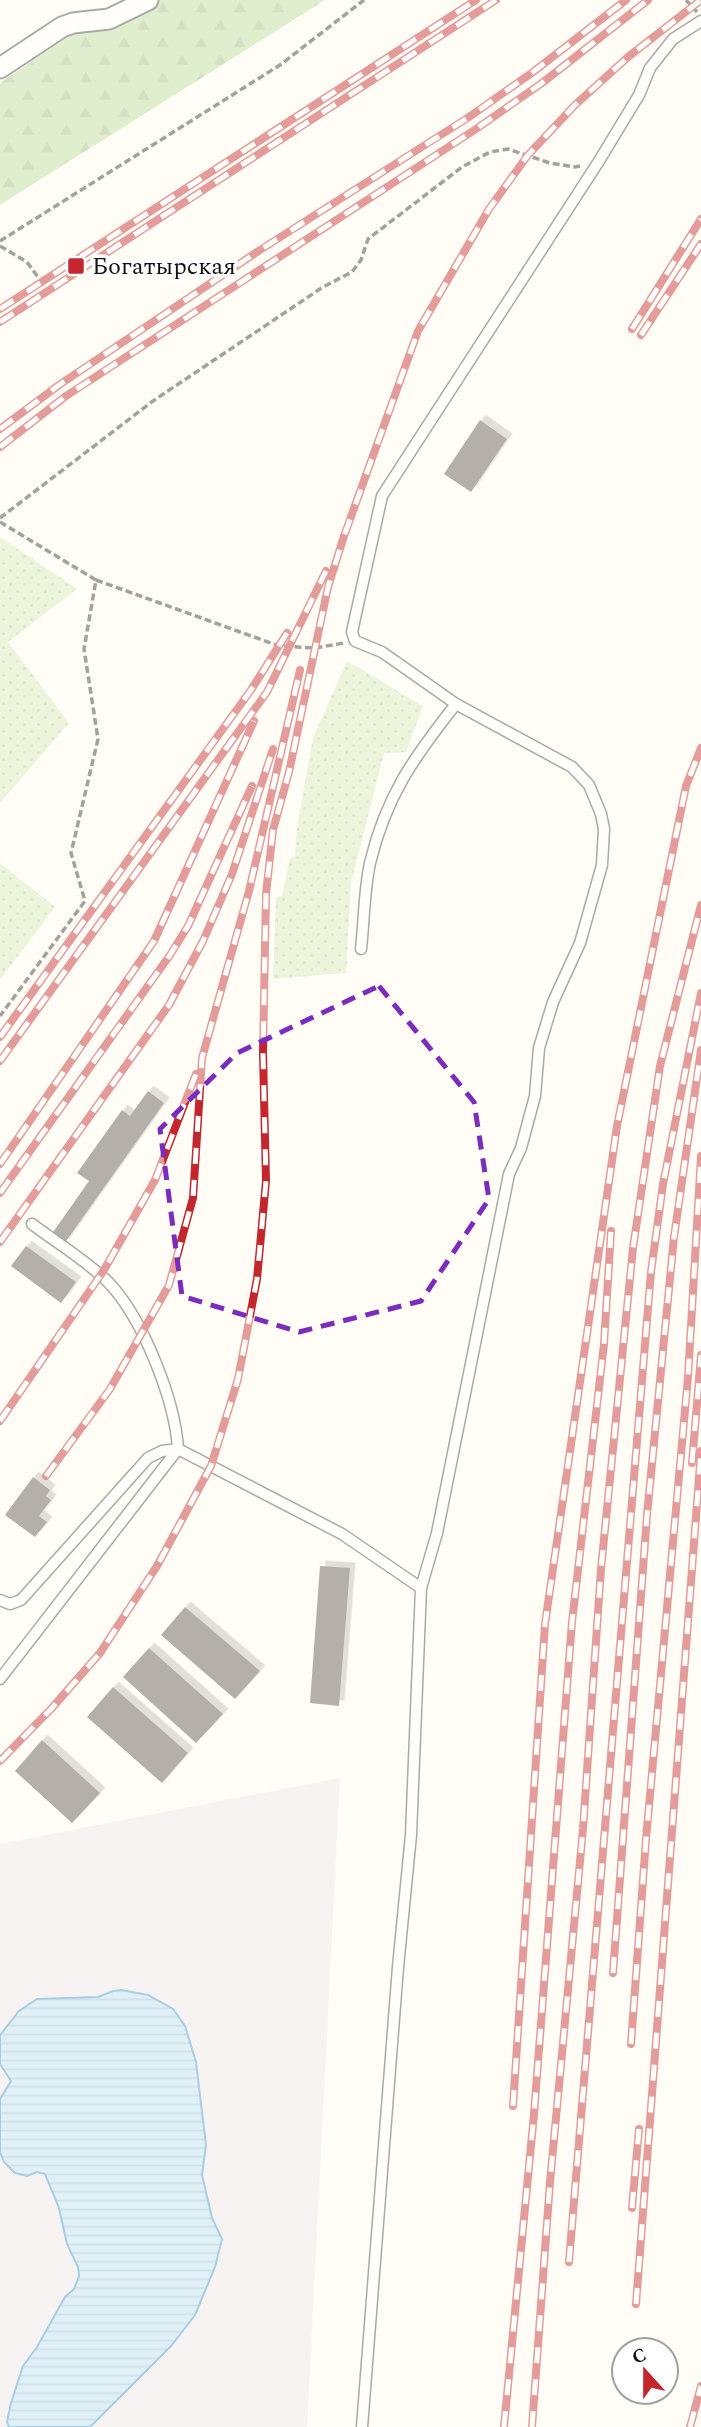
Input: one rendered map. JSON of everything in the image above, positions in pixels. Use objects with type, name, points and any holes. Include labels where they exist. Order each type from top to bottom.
[{"type":"street","points":[[0,68],[62,27],[109,19],[148,0]]},
{"type":"lane","points":[[362,2427],[411,1835],[421,1588],[440,1520],[509,1174],[521,1148],[534,1096],[539,1048],[553,1002],[580,943],[602,865],[604,829],[589,785],[572,767],[456,704],[382,652],[355,641],[352,632],[382,496],[599,161],[639,95],[650,68],[673,39],[701,21]]},
{"type":"lane","points":[[362,949],[370,865],[393,793],[419,751],[456,704]]},
{"type":"lane","points":[[0,1679],[178,1450],[177,1430],[169,1395],[131,1311],[108,1282],[32,1224]]},
{"type":"lane","points":[[0,1600],[10,1604],[21,1600],[148,1458],[162,1451],[178,1450],[342,1534],[421,1588]]},
{"type":"path","points":[[38,277],[27,262],[0,243],[280,65],[363,0]]},
{"type":"path","points":[[355,641],[315,648],[279,646],[96,580],[0,520],[153,401],[323,287],[352,272],[361,260],[368,239],[462,167],[490,152],[508,149],[550,163],[575,167],[599,161]]},
{"type":"path","points":[[0,1016],[85,901],[71,853],[98,739],[84,649],[96,580]]},
{"type":"highlighted area","points":[[379,986],[474,1102],[489,1199],[421,1301],[299,1332],[182,1296],[160,1129],[237,1053]]},
{"type":"shaded area","points":[[340,1778],[307,2427],[0,2427],[0,1844]]},
{"type":"green space","points":[[132,0],[325,0],[0,205],[0,83],[100,15]]},
{"type":"green space","points":[[0,537],[77,589],[8,642],[69,723],[0,803]]},
{"type":"green space","points":[[347,661],[423,706],[406,752],[384,753],[351,883],[346,973],[273,979],[276,897],[282,896],[290,858],[295,856],[297,827],[313,738]]},
{"type":"green space","points":[[0,863],[55,907],[0,980]]},
{"type":"water","points":[[121,1990],[148,1995],[173,2009],[185,2026],[196,2062],[206,2145],[202,2175],[212,2218],[222,2239],[215,2267],[195,2315],[171,2346],[90,2427],[9,2427],[7,2422],[11,2403],[23,2366],[65,2297],[74,2289],[79,2276],[78,2267],[67,2244],[59,2208],[45,2174],[37,2172],[27,2176],[15,2173],[4,2162],[0,2152],[0,2099],[11,2081],[0,2064],[0,2035],[19,2011],[37,1999],[98,1997]]},
{"type":"building","points":[[480,420],[507,439],[471,492],[444,474]]},
{"type":"building","points":[[148,1091],[164,1103],[64,1244],[51,1235],[89,1181],[77,1173],[122,1110],[130,1116]]},
{"type":"building","points":[[26,1246],[76,1282],[61,1303],[11,1266]]},
{"type":"building","points":[[33,1477],[50,1490],[46,1496],[51,1500],[39,1516],[47,1522],[35,1537],[5,1515]]},
{"type":"building","points":[[320,1566],[350,1568],[339,1706],[310,1703]]},
{"type":"building","points":[[185,1607],[260,1671],[235,1699],[161,1635]]},
{"type":"building","points":[[149,1648],[223,1714],[196,1743],[123,1677]]},
{"type":"building","points":[[113,1687],[188,1753],[162,1783],[87,1717]]},
{"type":"building","points":[[42,1740],[100,1793],[72,1823],[15,1771]]},
{"type":"railway","points":[[0,309],[476,0]]},
{"type":"railway","points":[[0,322],[496,0]]},
{"type":"railway","points":[[0,429],[59,385],[260,250],[469,117],[533,72],[626,0]]},
{"type":"railway","points":[[0,447],[66,396],[476,129],[542,83],[648,0]]},
{"type":"railway","points":[[0,1761],[100,1653],[157,1566],[211,1466],[238,1379],[257,1279],[266,1181],[263,1053],[266,894],[273,830],[289,772],[328,587],[418,331],[489,209],[528,155],[575,105],[628,57],[701,0]]},
{"type":"railway","points":[[632,329],[701,219]]},
{"type":"railway","points":[[641,335],[701,244]]},
{"type":"railway","points":[[0,1061],[267,692],[326,571]]},
{"type":"railway","points":[[0,1037],[251,690],[287,633]]},
{"type":"railway","points":[[46,1476],[110,1389],[169,1285],[193,1198],[202,1058],[249,891],[300,670]]},
{"type":"railway","points":[[0,1164],[154,941],[254,721]]},
{"type":"railway","points":[[513,2106],[545,1624],[617,1126],[686,786],[701,748]]},
{"type":"railway","points":[[0,1242],[169,1005],[203,941],[232,874],[273,749]]},
{"type":"railway","points":[[0,1193],[188,926],[252,786]]},
{"type":"railway","points":[[532,2427],[550,2182],[583,1829],[601,1569],[633,1248],[660,1066],[701,905]]},
{"type":"railway","points":[[569,2262],[651,1272],[663,1184],[701,993]]},
{"type":"railway","points":[[613,1973],[647,1515],[674,1237],[701,1050]]},
{"type":"railway","points":[[0,1421],[104,1270],[155,1180],[196,1074]]},
{"type":"railway","points":[[631,2044],[646,1839],[688,1377],[701,1156]]},
{"type":"railway","points":[[504,2427],[534,2114],[572,1622],[604,1344],[611,1231]]},
{"type":"railway","points":[[692,1463],[701,1355]]},
{"type":"railway","points":[[636,2304],[701,1451]]},
{"type":"railway","points":[[632,2208],[639,2129]]},
{"type":"railway","points":[[690,2427],[701,2386]]},
{"type":"place","name":"Богатырская","points":[[76,266]]}]
